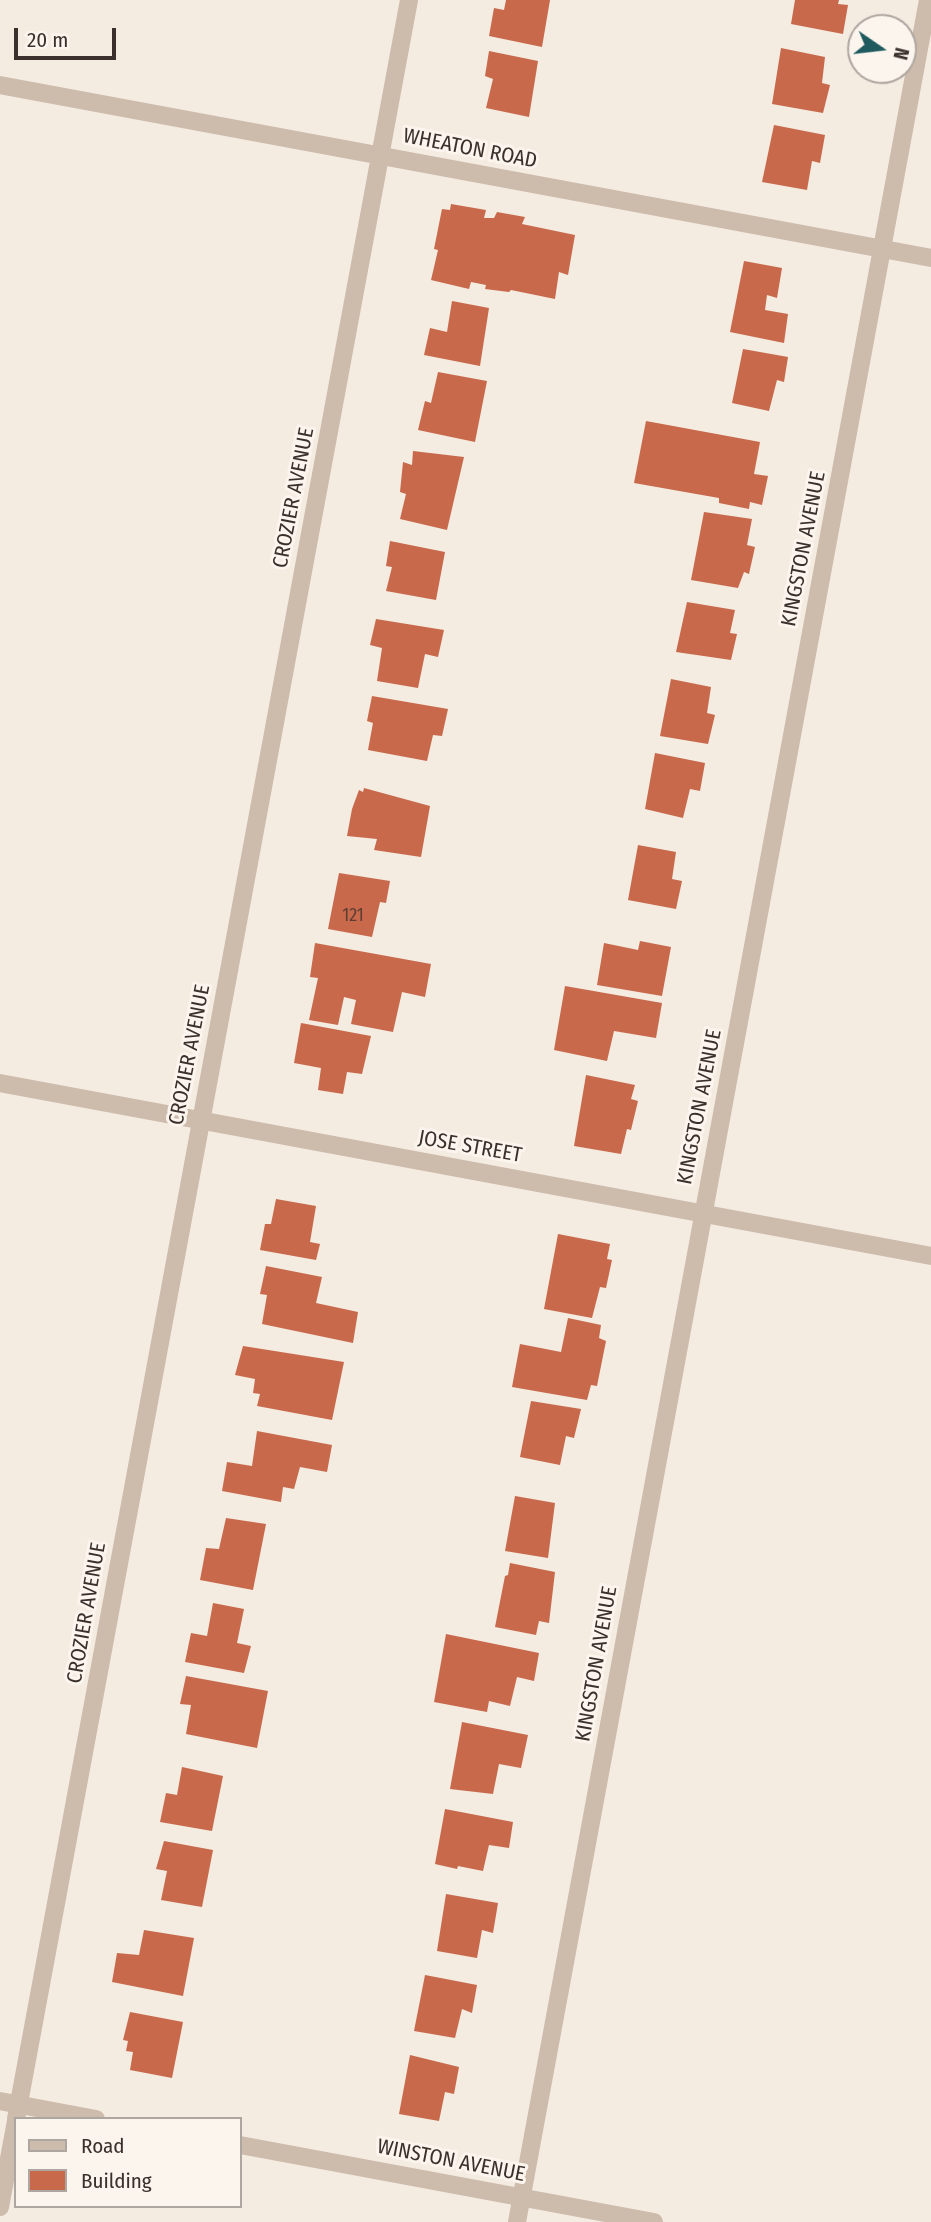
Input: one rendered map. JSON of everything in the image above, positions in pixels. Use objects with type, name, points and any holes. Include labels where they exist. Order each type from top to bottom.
[{"type":"street","name":"CROZIER AVENUE","points":[[17,2115],[409,0]]},
{"type":"street","name":"KINGSTON AVENUE","points":[[517,2222],[928,0]]},
{"type":"street","name":"WHEATON ROAD","points":[[0,85],[931,258]]},
{"type":"street","name":"JOSE STREET","points":[[0,1083],[931,1256]]},
{"type":"street","points":[[0,2101],[17,2115],[56,2117]]},
{"type":"street","name":"CROZIER AVENUE","points":[[0,2207],[14,2131]]},
{"type":"street","name":"WINSTON AVENUE","points":[[242,2145],[654,2222]]},
{"type":"building","points":[[506,0],[550,0],[542,47],[489,36],[494,8],[504,10]]},
{"type":"building","points":[[795,0],[839,0],[838,4],[848,5],[843,34],[791,24]]},
{"type":"building","points":[[781,48],[825,57],[822,83],[830,85],[823,113],[772,104]]},
{"type":"building","points":[[489,51],[538,61],[529,117],[486,108],[493,79],[485,76]]},
{"type":"building","points":[[774,125],[825,135],[820,163],[812,161],[807,190],[762,182]]},
{"type":"building","points":[[451,204],[486,210],[484,218],[494,218],[497,212],[525,217],[522,224],[575,235],[568,275],[559,272],[555,299],[511,290],[485,289],[486,285],[471,282],[469,289],[431,280],[438,250],[434,249],[442,209],[450,210]]},
{"type":"building","points":[[744,261],[782,268],[777,298],[767,295],[765,310],[788,314],[784,343],[730,332]]},
{"type":"building","points":[[452,301],[489,308],[480,366],[424,355],[430,328],[447,332]]},
{"type":"building","points":[[743,349],[788,357],[784,382],[777,380],[769,411],[732,403]]},
{"type":"building","points":[[438,372],[487,381],[475,442],[418,430],[425,401],[431,403]]},
{"type":"building","points":[[646,421],[760,442],[754,474],[768,476],[762,505],[750,502],[749,509],[719,503],[719,498],[634,483]]},
{"type":"building","points":[[413,451],[464,457],[447,530],[400,519],[406,494],[400,492],[403,462],[412,465]]},
{"type":"building","points":[[704,512],[752,519],[747,545],[755,547],[749,574],[744,572],[738,588],[691,580]]},
{"type":"building","points":[[390,541],[445,552],[436,600],[386,591],[392,567],[386,566]]},
{"type":"building","points":[[687,602],[735,610],[730,633],[737,634],[731,660],[676,652]]},
{"type":"building","points":[[376,619],[444,630],[438,657],[425,654],[418,688],[377,681],[382,648],[370,645]]},
{"type":"building","points":[[671,679],[711,687],[707,713],[715,715],[708,744],[660,736]]},
{"type":"building","points":[[372,696],[448,709],[442,736],[433,735],[427,761],[368,750],[373,723],[367,721]]},
{"type":"building","points":[[655,753],[705,763],[700,791],[690,789],[683,818],[645,809]]},
{"type":"building","points":[[364,788],[430,806],[421,857],[374,850],[377,839],[347,836],[352,809],[359,790],[363,792]]},
{"type":"building","points":[[638,845],[676,852],[672,879],[682,881],[676,909],[628,900]]},
{"type":"building","points":[[339,873],[390,881],[386,903],[380,902],[372,937],[328,929]]},
{"type":"building","points":[[640,941],[671,947],[662,996],[597,985],[604,943],[638,950]]},
{"type":"building","points":[[315,943],[431,964],[425,997],[402,992],[393,1032],[351,1024],[356,1000],[344,997],[338,1025],[309,1020],[318,978],[310,977]]},
{"type":"building","points":[[565,986],[662,1003],[656,1038],[614,1031],[607,1061],[554,1050]]},
{"type":"building","points":[[301,1023],[371,1036],[362,1074],[347,1072],[343,1094],[318,1090],[321,1068],[294,1063]]},
{"type":"building","points":[[586,1075],[635,1085],[631,1099],[638,1101],[631,1130],[627,1129],[621,1154],[574,1146]]},
{"type":"building","points":[[276,1199],[316,1206],[310,1242],[320,1244],[316,1260],[260,1250],[265,1224],[271,1224]]},
{"type":"building","points":[[558,1234],[610,1244],[607,1259],[612,1260],[606,1288],[600,1287],[592,1318],[544,1309]]},
{"type":"building","points":[[266,1266],[322,1277],[316,1303],[358,1312],[353,1343],[262,1324],[267,1295],[260,1294]]},
{"type":"building","points":[[568,1318],[601,1325],[599,1338],[606,1341],[597,1386],[591,1385],[587,1400],[512,1387],[520,1344],[561,1352]]},
{"type":"building","points":[[243,1346],[344,1362],[332,1420],[257,1406],[260,1394],[253,1393],[255,1379],[235,1375]]},
{"type":"building","points":[[531,1401],[581,1409],[574,1438],[566,1436],[560,1465],[520,1457]]},
{"type":"building","points":[[257,1431],[332,1445],[327,1472],[300,1467],[294,1489],[283,1487],[281,1502],[222,1491],[227,1462],[252,1466]]},
{"type":"building","points":[[515,1496],[555,1503],[548,1558],[505,1551]]},
{"type":"building","points":[[226,1518],[266,1524],[253,1590],[200,1580],[206,1548],[219,1549]]},
{"type":"building","points":[[510,1563],[555,1572],[549,1623],[539,1621],[536,1635],[495,1627]]},
{"type":"building","points":[[213,1603],[244,1609],[237,1643],[251,1646],[244,1673],[185,1662],[191,1633],[207,1636]]},
{"type":"building","points":[[446,1634],[539,1653],[534,1681],[517,1677],[510,1706],[489,1701],[487,1712],[434,1702]]},
{"type":"building","points":[[186,1676],[268,1691],[257,1748],[186,1734],[191,1705],[180,1704]]},
{"type":"building","points":[[462,1722],[528,1735],[521,1768],[499,1764],[493,1794],[450,1789]]},
{"type":"building","points":[[182,1767],[223,1776],[212,1831],[160,1822],[166,1793],[177,1795]]},
{"type":"building","points":[[445,1809],[513,1822],[509,1848],[489,1845],[483,1871],[435,1864]]},
{"type":"building","points":[[164,1841],[213,1850],[202,1907],[161,1900],[167,1871],[156,1869]]},
{"type":"building","points":[[446,1894],[498,1903],[493,1933],[482,1930],[477,1958],[437,1951]]},
{"type":"building","points":[[144,1930],[194,1938],[183,1996],[112,1982],[117,1953],[139,1955]]},
{"type":"building","points":[[425,1975],[477,1985],[472,2013],[462,2009],[455,2038],[414,2031]]},
{"type":"building","points":[[130,2012],[183,2022],[172,2078],[130,2070],[133,2052],[126,2051],[128,2041],[123,2040]]},
{"type":"building","points":[[410,2055],[459,2067],[454,2094],[445,2092],[439,2121],[399,2114]]}]
